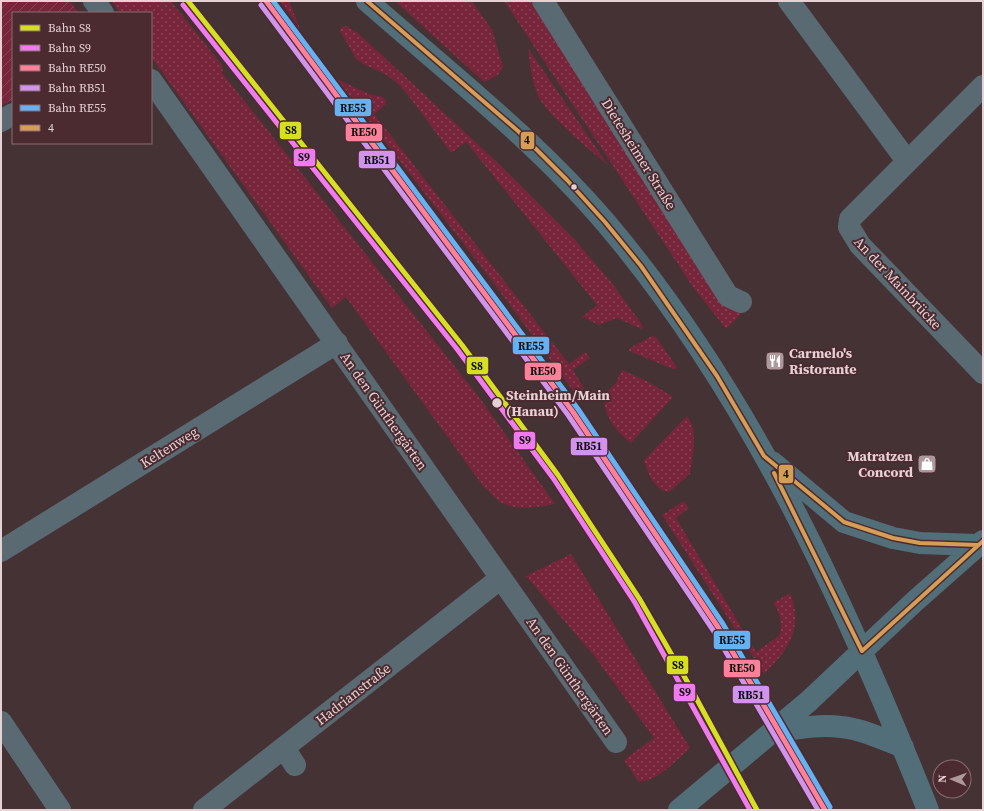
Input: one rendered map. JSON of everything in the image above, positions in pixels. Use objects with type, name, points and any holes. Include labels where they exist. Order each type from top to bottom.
[{"type":"main road","points":[[367,1],[518,131],[567,180],[605,222],[641,266],[680,321],[728,394],[764,456],[862,651],[928,810]]},
{"type":"main road","points":[[764,456],[844,522],[886,536],[920,543],[980,543]]},
{"type":"main road","points":[[679,810],[809,701],[980,543]]},
{"type":"main road","points":[[773,732],[824,726],[841,727],[863,732],[903,747]]},
{"type":"street","points":[[94,1],[102,12]]},
{"type":"street","name":"Dietesheimer Straße","points":[[543,1],[728,296],[741,302]]},
{"type":"street","points":[[789,1],[907,161]]},
{"type":"street","name":"An den Günthergärten","points":[[152,81],[616,742]]},
{"type":"street","name":"An der Mainbrücke","points":[[983,86],[850,219],[849,227],[860,244],[983,373]]},
{"type":"street","points":[[1,122],[12,115]]},
{"type":"street","name":"Keltenweg","points":[[1,551],[337,343]]},
{"type":"street","name":"Hadrianstraße","points":[[204,810],[289,757],[501,578]]},
{"type":"street","points":[[1,722],[60,810]]},
{"type":"shaded area","points":[[1,1],[70,1],[78,12],[12,12],[12,100],[1,106]]},
{"type":"shaded area","points":[[112,1],[171,1],[222,65],[223,74],[479,397],[555,504],[526,508],[512,507],[499,501],[483,486],[346,297],[332,308],[152,58],[152,12],[119,12]]},
{"type":"shaded area","points":[[280,1],[289,1],[300,29]]},
{"type":"shaded area","points":[[395,1],[472,1],[492,30],[503,67],[498,75],[484,82]]},
{"type":"shaded area","points":[[504,1],[535,1],[730,307],[741,314],[726,329],[693,287]]},
{"type":"shaded area","points":[[346,26],[358,33],[497,162],[574,239],[611,282],[641,323],[643,328],[641,329],[617,318],[599,325],[582,317],[597,305],[466,142],[451,153],[408,95],[396,82],[385,74],[356,59],[340,31],[341,27]]},
{"type":"shaded area","points":[[528,48],[608,165],[559,122],[543,104],[538,96],[534,84]]},
{"type":"shaded area","points":[[337,79],[369,94],[383,97],[386,101],[385,105],[374,114],[569,364],[585,352],[590,358],[573,370],[584,388],[578,397],[492,281]]},
{"type":"shaded area","points":[[652,336],[656,337],[676,366],[676,369],[629,351],[630,348]]},
{"type":"shaded area","points":[[622,370],[649,382],[673,397],[631,443],[619,433],[611,422],[605,409],[604,402],[604,394],[615,384]]},
{"type":"shaded area","points":[[687,416],[691,422],[694,436],[690,474],[669,492],[664,491],[652,480],[647,471],[644,460]]},
{"type":"shaded area","points":[[684,501],[689,508],[676,518],[756,652],[780,635],[780,618],[773,603],[790,593],[794,605],[795,617],[795,627],[792,637],[781,656],[764,674],[662,515]]},
{"type":"shaded area","points":[[571,554],[690,748],[666,770],[651,779],[638,781],[624,760],[654,738],[595,657],[526,576]]},
{"type":"rail line","name":"S8","points":[[188,1],[462,345],[558,475],[639,598],[688,683],[757,810]]},
{"type":"rail line","name":"RE50","points":[[266,1],[573,412],[718,627],[825,810]]},
{"type":"rail line","name":"RE55","points":[[273,1],[578,409],[723,624],[830,807]]},
{"type":"rail line","name":"S9","points":[[183,5],[457,349],[553,478],[634,601],[750,810]]},
{"type":"rail line","name":"RB51","points":[[261,5],[568,415],[713,630],[818,810]]},
{"type":"transit line","name":"4","points":[[367,1],[518,131],[567,180],[605,222],[641,266],[717,376],[764,456],[844,522],[893,538],[920,543],[978,545]]},
{"type":"transit line","name":"4","points":[[774,473],[862,651]]},
{"type":"transit line","name":"4","points":[[862,651],[983,541]]},
{"type":"place","name":"Carmelo's Ristorante","points":[[775,361]]},
{"type":"place","name":"Steinheim/Main (Hanau)","points":[[497,403]]},
{"type":"place","name":"Matratzen Concord","points":[[927,464]]}]
